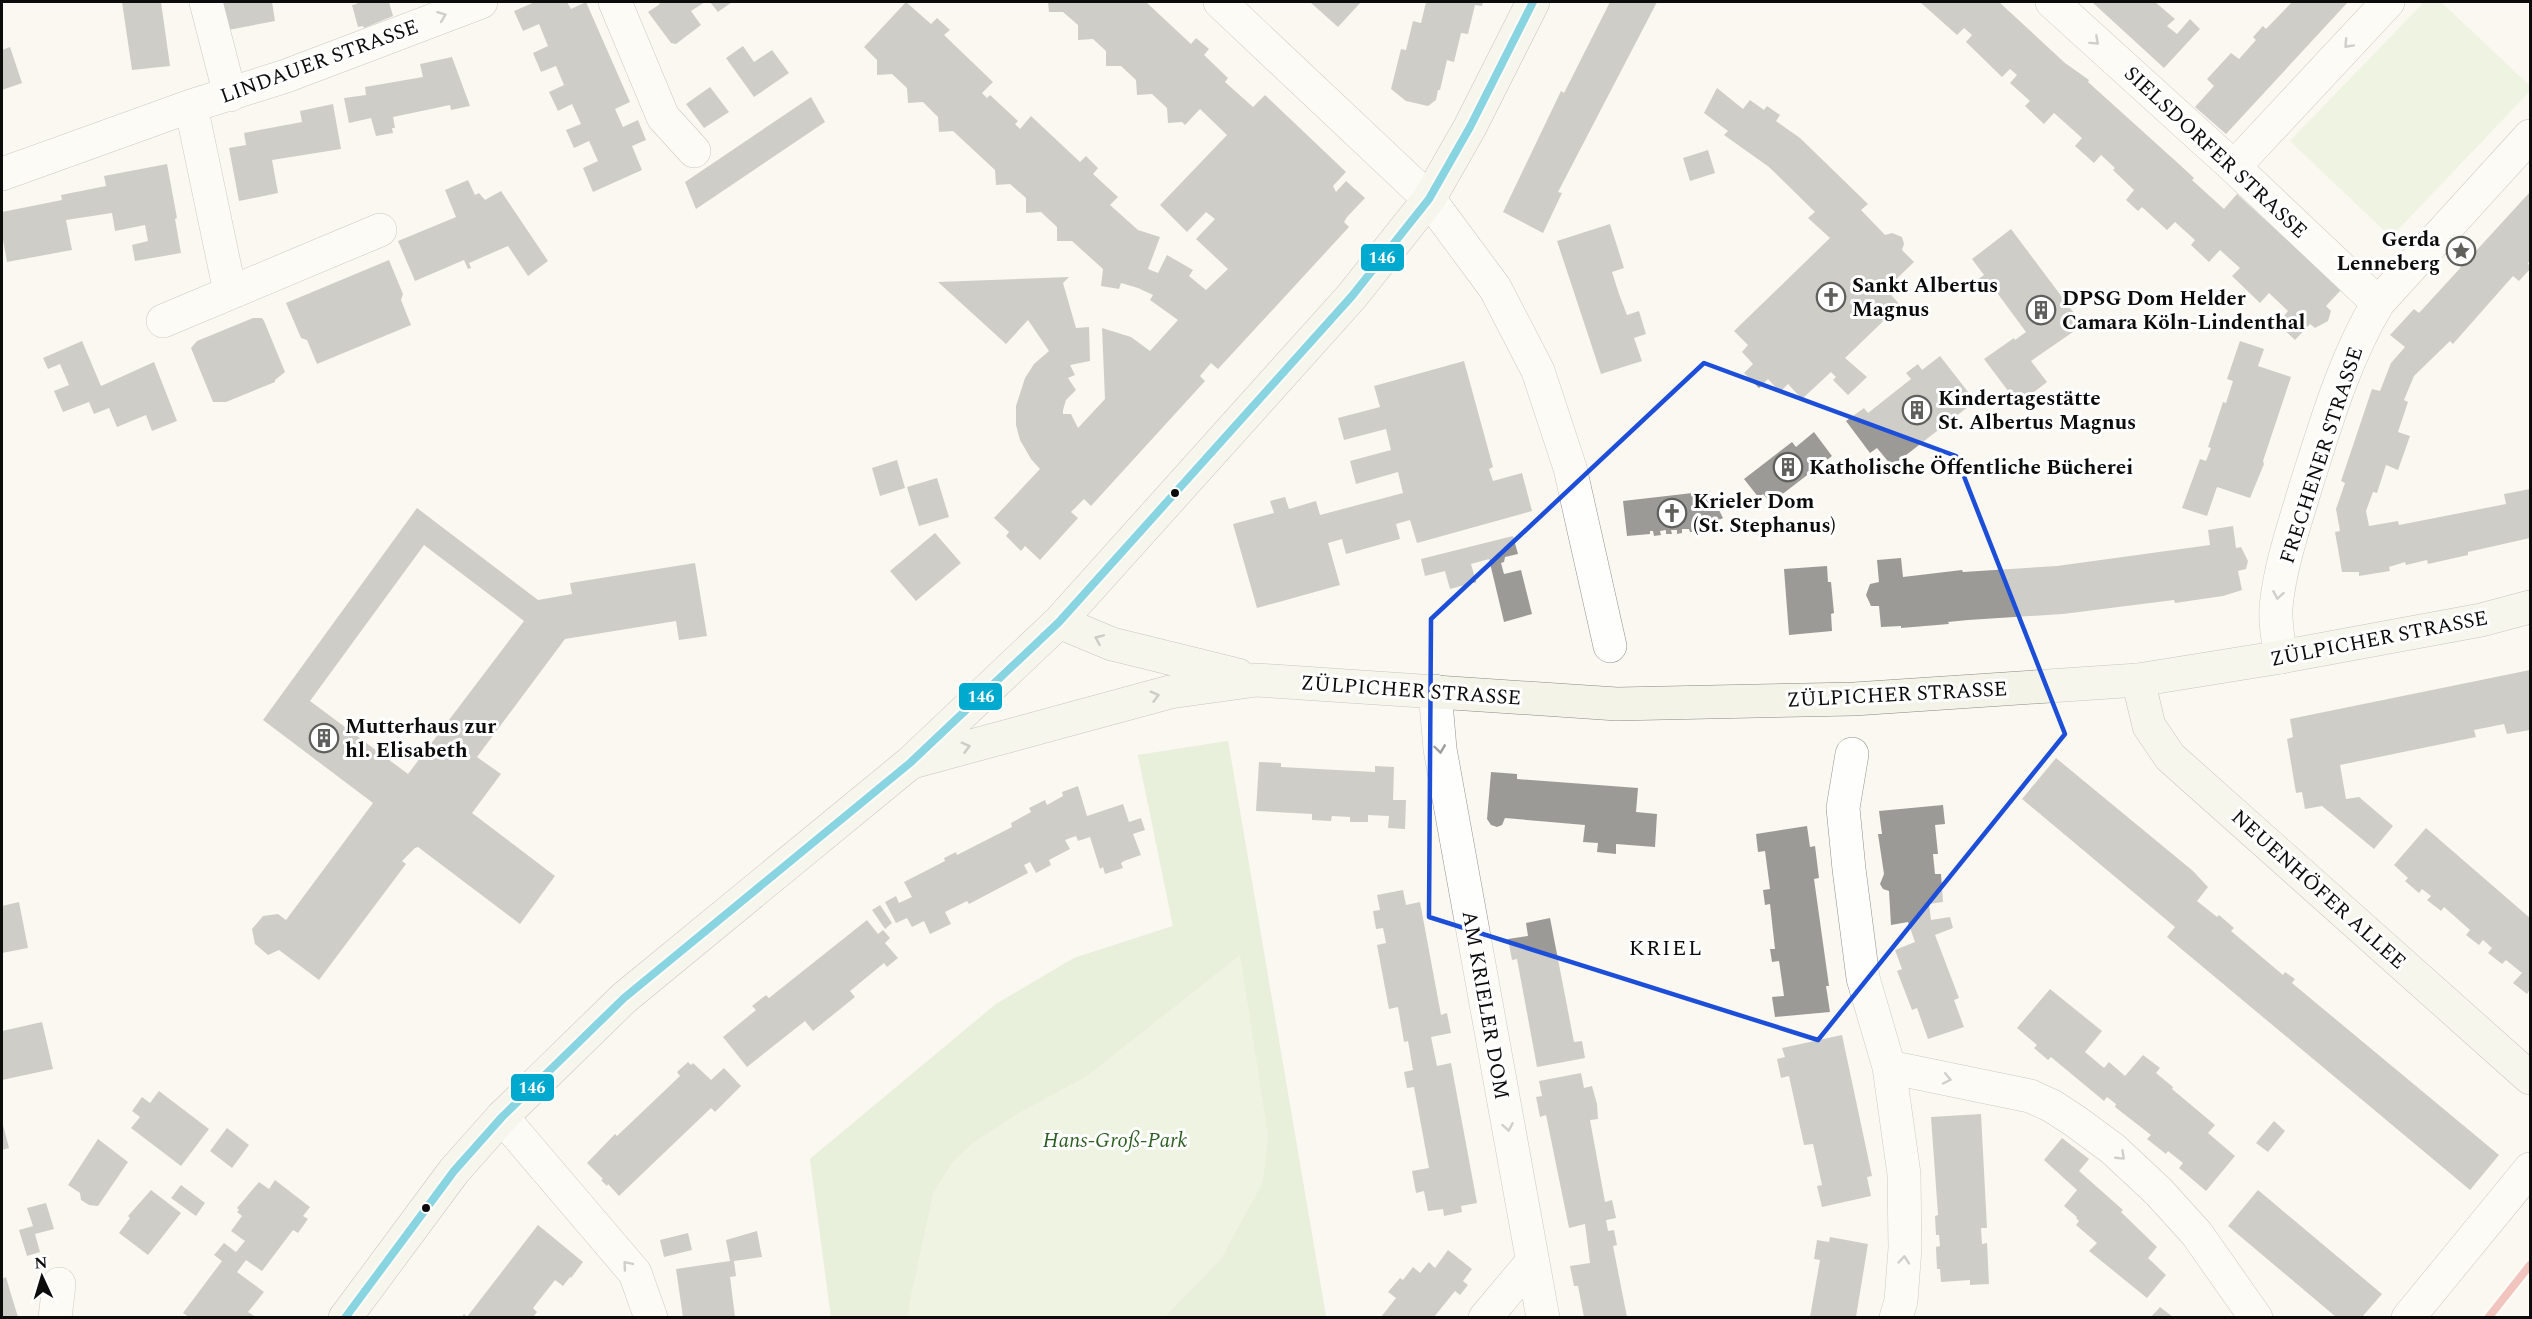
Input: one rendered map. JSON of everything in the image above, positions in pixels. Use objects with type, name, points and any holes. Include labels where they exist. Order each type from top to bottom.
[{"type":"street","points":[[206,2],[230,95]]},
{"type":"street","name":"LINDAUER STRASSE","points":[[2,174],[191,106],[230,95],[481,2]]},
{"type":"street","points":[[615,2],[663,117],[693,151]]},
{"type":"street","points":[[1220,2],[1429,199],[1495,288],[1538,371],[1570,468],[1610,646]]},
{"type":"street","points":[[345,1317],[454,1171],[502,1117],[624,998],[910,763],[1059,622],[1352,296],[1429,199],[1470,127],[1533,2]]},
{"type":"street","name":"SIELSDORFER STRASSE","points":[[2052,2],[2234,167],[2378,303]]},
{"type":"street","points":[[2234,167],[2388,2]]},
{"type":"street","name":"LINDAUER STRASSE","points":[[191,106],[230,292]]},
{"type":"street","name":"FRECHENER STRASSE","points":[[2281,657],[2276,627],[2276,606],[2287,549],[2340,383],[2362,329],[2378,303],[2530,136]]},
{"type":"street","points":[[163,321],[380,230]]},
{"type":"street","name":"ZÜLPICHER STRASSE","points":[[1059,622],[1112,644],[1257,680],[1629,704],[1854,699],[2138,680],[2281,657],[2481,620],[2530,608]]},
{"type":"street","name":"ZÜLPICHER STRASSE","points":[[910,763],[1170,692],[1257,680]]},
{"type":"street","name":"NEUENHÖFER ALLEE","points":[[2138,680],[2149,726],[2170,757],[2530,1078]]},
{"type":"street","name":"AM KRIELER DOM","points":[[1434,691],[1440,749],[1542,1312]]},
{"type":"street","points":[[1852,754],[1843,808],[1849,868],[1863,978],[1889,1067],[1904,1174],[1905,1248],[1900,1301],[1896,1317]]},
{"type":"street","points":[[1889,1067],[2030,1096],[2052,1106],[2075,1121],[2113,1149],[2166,1200],[2197,1234],[2256,1317]]},
{"type":"street","points":[[502,1117],[635,1273],[651,1317]]},
{"type":"street","points":[[2419,1314],[2530,1169]]},
{"type":"street","points":[[1485,1317],[1532,1262]]},
{"type":"street","points":[[55,1317],[59,1284]]},
{"type":"highlighted area","points":[[1704,363],[1956,456],[2065,734],[1818,1040],[1429,917],[1431,619]]},
{"type":"green space","points":[[2424,2],[2441,2],[2530,86],[2530,91],[2391,237],[2290,141]]},
{"type":"green space","name":"Hans-Groß-Park","points":[[1228,741],[1326,1317],[831,1317],[810,1159],[996,1004],[1074,958],[1173,926],[1138,755]]},
{"type":"green space","points":[[1228,741],[1326,1317],[1165,1317],[1221,1259],[1263,1182],[1268,1135],[1240,955],[1087,1076],[1017,1114],[974,1142],[951,1164],[933,1194],[908,1317],[831,1317],[810,1159],[996,1004],[1074,958],[1173,926],[1138,755]]},
{"type":"building","points":[[122,2],[161,2],[170,66],[132,70]]},
{"type":"building","points":[[223,2],[272,2],[275,21],[228,30]]},
{"type":"building","points":[[356,2],[389,2],[393,16],[364,28],[363,26],[358,27],[352,5],[357,4]]},
{"type":"building","points":[[535,2],[567,2],[571,9],[586,2],[630,102],[615,109],[623,127],[638,120],[646,140],[632,146],[642,170],[593,192],[583,168],[598,161],[589,141],[574,148],[566,130],[581,124],[572,104],[558,111],[549,92],[564,85],[556,66],[541,72],[533,53],[548,46],[539,24],[523,31],[514,11]]},
{"type":"building","points":[[658,2],[705,2],[691,11],[701,25],[676,44],[671,43],[648,12],[660,4]]},
{"type":"building","points":[[710,2],[732,2],[718,12]]},
{"type":"building","points":[[906,2],[931,24],[937,18],[950,30],[944,35],[993,82],[982,93],[987,98],[990,95],[1018,121],[1015,124],[1020,129],[1031,116],[1080,162],[1086,156],[1098,168],[1093,174],[1118,197],[1110,205],[1138,230],[1160,237],[1148,269],[1158,273],[1167,255],[1193,270],[1189,276],[1206,290],[1228,269],[1196,239],[1215,219],[1206,212],[1187,232],[1160,205],[1227,135],[1200,109],[1185,125],[1182,122],[1168,123],[1167,108],[1152,94],[1137,95],[1136,80],[1121,66],[1106,66],[1106,51],[1093,39],[1078,40],[1078,25],[1063,12],[1049,12],[1048,2],[1146,2],[1191,44],[1196,38],[1209,49],[1204,55],[1228,78],[1225,82],[1253,107],[1265,95],[1346,172],[1333,186],[1336,192],[1346,181],[1365,198],[1344,222],[1349,227],[1218,369],[1211,363],[1200,376],[1205,381],[1091,506],[1084,499],[1071,512],[1078,518],[1040,560],[1025,546],[1021,551],[1006,536],[1009,532],[994,518],[1040,469],[1020,440],[1016,425],[1016,406],[1025,378],[1034,364],[1049,351],[1028,320],[1006,344],[938,282],[1069,277],[1063,283],[1076,328],[1089,327],[1090,361],[1070,365],[1075,375],[1068,378],[1076,390],[1066,400],[1063,410],[1063,414],[1071,414],[1078,428],[1105,399],[1102,328],[1131,337],[1150,351],[1178,320],[1150,300],[1153,295],[1138,288],[1121,283],[1119,289],[1101,286],[1103,269],[1072,241],[1057,241],[1057,227],[1041,212],[1026,213],[1026,198],[1010,184],[996,185],[995,170],[953,131],[939,132],[938,117],[923,102],[908,103],[907,88],[892,74],[877,75],[877,60],[864,47]]},
{"type":"building","points":[[1310,2],[1361,2],[1338,27]]},
{"type":"building","points":[[1426,2],[1483,2],[1482,6],[1475,5],[1468,34],[1461,33],[1454,62],[1447,60],[1436,100],[1428,106],[1406,101],[1391,89],[1401,49],[1406,50],[1413,21],[1421,23]]},
{"type":"building","points":[[1610,2],[1657,2],[1558,192],[1562,193],[1543,233],[1503,212],[1561,91],[1564,93]]},
{"type":"building","points":[[1920,2],[1999,2],[2065,63],[2089,80],[2088,82],[2194,178],[2192,180],[2224,209],[2237,194],[2341,290],[2326,306],[2331,311],[2328,321],[2315,328],[2310,324],[2295,340],[2278,324],[2288,311],[2269,293],[2260,303],[2232,276],[2240,268],[2220,250],[2209,262],[2191,245],[2195,240],[2175,222],[2167,230],[2142,207],[2138,211],[2126,200],[2134,190],[2113,170],[2115,168],[2101,155],[2094,163],[2075,146],[2082,138],[2054,113],[2044,124],[2025,106],[2030,101],[2010,83],[2017,75],[2010,69],[2002,77],[1966,42],[1972,35],[1964,28],[1957,35]]},
{"type":"building","points":[[2092,2],[2155,2],[2175,19],[2167,26],[2177,34],[2190,19],[2200,29],[2164,68]]},
{"type":"building","points":[[2292,2],[2348,2],[2226,134],[2195,107],[2214,86],[2207,79],[2231,53],[2239,59],[2256,40],[2253,37],[2263,26],[2266,29]]},
{"type":"building","points":[[743,46],[754,62],[772,50],[789,73],[754,97],[726,58]]},
{"type":"building","points":[[10,47],[22,83],[2,90],[2,50]]},
{"type":"building","points":[[452,57],[470,106],[451,110],[450,105],[393,117],[395,128],[392,128],[393,133],[376,136],[371,118],[349,123],[344,98],[366,95],[365,87],[423,77],[420,64]]},
{"type":"building","points":[[710,87],[729,112],[704,128],[686,104]]},
{"type":"building","name":"Sankt Albertus Magnus","points":[[1717,88],[1743,109],[1750,100],[1764,110],[1767,106],[1780,115],[1776,121],[1800,138],[1868,204],[1861,210],[1885,235],[1892,233],[1902,237],[1904,244],[1902,250],[1914,262],[1886,289],[1900,305],[1845,358],[1867,377],[1848,395],[1833,380],[1836,377],[1831,372],[1802,399],[1788,384],[1780,392],[1768,379],[1759,388],[1744,373],[1753,364],[1742,352],[1748,345],[1734,331],[1830,238],[1808,218],[1815,212],[1769,167],[1724,135],[1728,131],[1704,113]]},
{"type":"building","points":[[811,97],[825,122],[696,209],[685,182]]},
{"type":"building","points":[[333,104],[341,149],[272,160],[278,193],[239,201],[229,148],[246,145],[244,133],[302,122],[300,111]]},
{"type":"building","points":[[1708,150],[1715,173],[1690,181],[1683,158]]},
{"type":"building","points":[[167,164],[181,253],[135,261],[132,245],[148,241],[145,225],[115,231],[112,213],[66,220],[72,250],[7,262],[2,234],[2,212],[62,200],[61,195],[106,186],[104,176]]},
{"type":"building","points":[[468,180],[475,195],[479,193],[485,200],[501,191],[548,261],[528,276],[508,246],[469,263],[471,268],[468,269],[464,260],[415,281],[398,241],[456,217],[445,190]]},
{"type":"building","points":[[2530,192],[2530,260],[2528,263],[2530,269],[2519,281],[2513,276],[2453,344],[2450,341],[2414,376],[2404,400],[2408,402],[2398,432],[2410,436],[2398,470],[2386,465],[2377,493],[2373,492],[2366,511],[2369,526],[2398,521],[2399,525],[2506,504],[2504,494],[2530,489],[2530,538],[2428,564],[2427,560],[2406,565],[2405,562],[2389,567],[2390,571],[2359,576],[2359,572],[2342,572],[2335,532],[2340,531],[2336,509],[2345,483],[2341,481],[2372,389],[2380,391],[2391,363],[2405,347],[2390,335],[2414,309],[2419,313]]},
{"type":"building","points":[[1610,224],[1624,268],[1612,272],[1619,294],[1627,315],[1639,311],[1646,334],[1634,338],[1642,361],[1601,374],[1557,241]]},
{"type":"building","name":"DPSG Dom Helder Camara Köln-Lindenthal","points":[[2011,229],[2083,325],[2031,361],[2047,382],[2018,404],[1984,359],[2026,332],[1995,290],[1988,295],[1977,280],[1984,275],[1972,259]]},
{"type":"building","points":[[389,260],[403,294],[401,300],[411,325],[317,364],[307,340],[301,338],[286,303]]},
{"type":"building","points":[[253,318],[262,318],[264,321],[285,372],[275,382],[226,402],[213,402],[191,348],[197,341]]},
{"type":"building","points":[[82,341],[101,386],[154,362],[177,421],[152,431],[146,415],[117,427],[109,408],[94,414],[89,402],[63,412],[54,391],[69,385],[60,364],[48,369],[43,358]]},
{"type":"building","points":[[2240,341],[2264,349],[2258,366],[2291,377],[2263,461],[2264,464],[2250,498],[2217,487],[2207,516],[2182,508],[2200,459],[2206,461],[2211,448],[2208,447],[2223,402],[2226,403],[2233,381],[2227,379]]},
{"type":"building","name":"Kindertagestätte St. Albertus Magnus","points":[[1940,356],[1979,406],[1977,408],[1973,403],[1892,466],[1877,448],[1870,453],[1846,421],[1864,408],[1868,413],[1911,379],[1906,373],[1918,364],[1922,370]]},
{"type":"building","points":[[1464,361],[1493,467],[1489,469],[1493,481],[1522,473],[1532,511],[1417,543],[1410,520],[1396,524],[1400,539],[1346,554],[1342,539],[1328,543],[1340,585],[1257,608],[1233,524],[1274,513],[1270,501],[1285,497],[1289,509],[1316,501],[1320,515],[1403,493],[1398,472],[1356,484],[1350,461],[1391,450],[1386,429],[1344,440],[1338,418],[1380,407],[1374,386]]},
{"type":"building","name":"Katholische Öffentliche Bücherei","points":[[1814,432],[1832,456],[1771,503],[1763,494],[1759,498],[1744,479],[1792,442],[1796,447]]},
{"type":"building","points":[[897,460],[905,488],[880,496],[872,468]]},
{"type":"building","points":[[937,478],[949,517],[919,526],[907,487]]},
{"type":"building","name":"Krieler Dom (St. Stephanus)","points":[[1710,491],[1712,503],[1717,508],[1721,506],[1723,509],[1719,510],[1723,518],[1711,524],[1711,530],[1694,528],[1694,532],[1690,532],[1689,529],[1682,529],[1682,533],[1677,534],[1677,530],[1671,530],[1672,534],[1666,534],[1666,530],[1660,531],[1661,535],[1654,536],[1653,531],[1650,531],[1650,534],[1627,536],[1623,501]]},
{"type":"building","name":"Mutterhaus zur hl. Elisabeth","points":[[417,508],[538,600],[572,594],[570,583],[695,563],[707,636],[679,640],[676,621],[565,639],[477,757],[501,774],[472,813],[555,876],[520,924],[418,847],[402,861],[406,864],[319,980],[279,950],[268,955],[255,944],[252,929],[263,916],[278,914],[286,920],[373,803],[263,720]],"holes":[[[424,545],[524,621],[408,774],[310,701]]]},
{"type":"building","points":[[2233,526],[2236,548],[2241,547],[2248,561],[2246,569],[2238,571],[2242,590],[2223,596],[2175,603],[2174,600],[2063,614],[1968,620],[1901,628],[1901,626],[1881,627],[1879,606],[1871,606],[1866,595],[1870,584],[1879,582],[1877,560],[1901,558],[1903,577],[1962,570],[1963,572],[2057,566],[2210,545],[2208,530]]},
{"type":"building","points":[[935,533],[961,563],[916,601],[890,571]]},
{"type":"building","points":[[1513,536],[1518,554],[1505,557],[1504,562],[1501,563],[1504,574],[1521,570],[1532,614],[1504,622],[1489,559],[1471,564],[1476,582],[1450,589],[1445,571],[1425,576],[1421,559]]},
{"type":"building","points":[[1827,566],[1834,613],[1831,614],[1832,631],[1789,635],[1784,569]]},
{"type":"building","points":[[2530,670],[2530,730],[2507,734],[2504,724],[2474,730],[2476,737],[2340,765],[2346,799],[2359,797],[2393,826],[2374,849],[2322,806],[2305,809],[2302,792],[2296,793],[2287,739],[2293,737],[2290,719]]},
{"type":"building","points":[[2056,758],[2193,871],[2208,887],[2197,901],[2217,917],[2219,915],[2234,928],[2231,931],[2283,975],[2285,972],[2295,979],[2292,983],[2499,1155],[2470,1190],[2167,937],[2175,927],[2022,799]]},
{"type":"building","points":[[1259,762],[1281,763],[1281,767],[1375,772],[1375,766],[1394,767],[1393,800],[1406,800],[1405,829],[1388,828],[1389,816],[1368,815],[1368,822],[1350,822],[1350,817],[1332,816],[1331,821],[1312,820],[1312,814],[1256,811]]},
{"type":"building","points":[[1491,772],[1517,774],[1517,779],[1638,788],[1636,812],[1657,814],[1655,847],[1616,844],[1616,854],[1597,852],[1598,843],[1583,842],[1585,825],[1505,818],[1502,825],[1497,827],[1491,825],[1487,819]]},
{"type":"building","points":[[1078,786],[1087,816],[1123,804],[1129,822],[1141,818],[1145,830],[1133,834],[1141,855],[1121,863],[1123,868],[1105,874],[1103,867],[1100,869],[1090,837],[1078,841],[1076,836],[1065,840],[1070,849],[1049,860],[1051,865],[1036,873],[1030,862],[1024,865],[1028,873],[969,904],[967,901],[945,912],[951,924],[930,934],[924,921],[912,927],[907,918],[896,923],[885,902],[896,896],[899,903],[912,897],[904,882],[945,861],[944,858],[956,852],[957,855],[1012,827],[1011,823],[1031,812],[1029,808],[1045,800],[1047,805],[1063,796],[1062,792]]},
{"type":"building","points":[[1943,805],[1945,824],[1935,825],[1938,854],[1933,854],[1935,874],[1941,874],[1943,902],[1929,904],[1931,920],[1950,917],[1953,928],[1935,935],[1959,998],[1954,1000],[1964,1027],[1928,1039],[1917,1008],[1912,1010],[1897,971],[1902,969],[1895,950],[1915,942],[1908,922],[1891,925],[1889,891],[1883,889],[1880,884],[1884,874],[1878,834],[1882,834],[1879,811]]},
{"type":"building","points":[[1807,826],[1810,847],[1815,846],[1819,878],[1814,879],[1829,986],[1826,986],[1830,1012],[1775,1017],[1772,997],[1784,996],[1779,961],[1772,962],[1770,949],[1775,949],[1770,904],[1765,905],[1763,890],[1770,889],[1765,851],[1758,852],[1756,834]]},
{"type":"building","points":[[2426,828],[2530,918],[2530,989],[2527,994],[2513,983],[2522,973],[2506,960],[2502,964],[2488,953],[2492,948],[2483,940],[2479,945],[2466,935],[2470,930],[2444,907],[2441,911],[2427,900],[2431,896],[2422,889],[2419,893],[2405,881],[2408,878],[2394,865]]},
{"type":"building","points":[[1403,890],[1406,905],[1420,902],[1441,1015],[1447,1013],[1451,1033],[1431,1037],[1437,1066],[1451,1063],[1477,1203],[1461,1206],[1462,1212],[1444,1216],[1443,1209],[1428,1211],[1424,1191],[1416,1193],[1412,1171],[1429,1168],[1414,1087],[1407,1088],[1404,1072],[1413,1070],[1408,1041],[1404,1042],[1398,1007],[1389,1009],[1377,945],[1386,943],[1383,928],[1376,929],[1373,911],[1380,910],[1377,895]]},
{"type":"building","points":[[19,902],[28,948],[2,953],[2,906]]},
{"type":"building","points":[[880,905],[892,923],[885,929],[872,910]]},
{"type":"building","points":[[1550,918],[1574,1042],[1582,1041],[1585,1058],[1537,1067],[1517,959],[1512,960],[1508,939],[1528,936],[1526,923]]},
{"type":"building","points":[[867,920],[878,934],[883,930],[890,938],[885,943],[898,958],[887,967],[884,963],[850,991],[855,997],[813,1031],[805,1021],[747,1067],[723,1037],[756,1010],[752,1006],[766,995],[769,998]]},
{"type":"building","points":[[2050,989],[2102,1031],[2085,1052],[2104,1068],[2109,1062],[2125,1076],[2143,1055],[2160,1068],[2156,1073],[2173,1087],[2172,1089],[2215,1125],[2208,1133],[2235,1156],[2206,1191],[2179,1168],[2183,1163],[2168,1151],[2166,1154],[2147,1139],[2151,1135],[2115,1107],[2116,1104],[2107,1097],[2104,1101],[2051,1057],[2048,1060],[2034,1048],[2037,1045],[2017,1028]]},
{"type":"building","points":[[42,1022],[53,1069],[2,1080],[2,1031]]},
{"type":"building","points":[[1842,1035],[1872,1176],[1867,1177],[1871,1196],[1822,1207],[1817,1186],[1822,1185],[1813,1144],[1804,1145],[1789,1076],[1781,1078],[1777,1059],[1785,1057],[1782,1048]]},
{"type":"building","points":[[688,1062],[691,1065],[693,1063],[711,1080],[724,1068],[741,1086],[715,1112],[711,1108],[619,1196],[587,1163],[615,1134],[617,1136],[680,1076],[677,1072]]},
{"type":"building","points":[[1581,1073],[1584,1088],[1592,1086],[1597,1104],[1598,1119],[1590,1120],[1605,1202],[1612,1200],[1616,1218],[1606,1220],[1608,1231],[1614,1230],[1617,1245],[1613,1246],[1627,1317],[1584,1317],[1578,1286],[1574,1286],[1570,1266],[1590,1263],[1585,1224],[1569,1228],[1546,1115],[1540,1117],[1536,1097],[1542,1096],[1539,1081]]},
{"type":"building","points":[[159,1091],[209,1129],[181,1166],[131,1128],[140,1117],[132,1111],[142,1097],[150,1103]]},
{"type":"building","points":[[1981,1114],[1987,1228],[1981,1228],[1982,1244],[1987,1243],[1989,1284],[1970,1285],[1970,1280],[1941,1282],[1940,1269],[1937,1269],[1936,1247],[1940,1246],[1939,1235],[1936,1235],[1935,1216],[1938,1215],[1931,1117]]},
{"type":"building","points":[[2,1121],[9,1148],[2,1150]]},
{"type":"building","points":[[2274,1121],[2285,1131],[2268,1152],[2256,1143]]},
{"type":"building","points":[[227,1128],[249,1145],[232,1168],[210,1151]]},
{"type":"building","points":[[2062,1138],[2089,1159],[2079,1171],[2123,1210],[2121,1212],[2157,1247],[2148,1258],[2166,1275],[2147,1298],[2089,1251],[2097,1243],[2076,1225],[2079,1221],[2077,1217],[2064,1206],[2077,1190],[2044,1160]]},
{"type":"building","points":[[98,1139],[128,1162],[98,1206],[89,1205],[81,1200],[80,1193],[68,1185]]},
{"type":"building","points":[[275,1180],[310,1207],[303,1216],[308,1219],[298,1233],[293,1230],[262,1271],[246,1260],[237,1272],[264,1292],[248,1312],[256,1317],[189,1317],[183,1313],[222,1261],[214,1255],[224,1243],[236,1252],[245,1241],[231,1231],[242,1216],[237,1212],[239,1210],[237,1208],[259,1182],[269,1189]]},
{"type":"building","points":[[181,1185],[205,1203],[196,1216],[171,1198]]},
{"type":"building","points":[[151,1190],[181,1213],[148,1255],[119,1233],[130,1218],[128,1216]]},
{"type":"building","points":[[2258,1190],[2382,1294],[2362,1317],[2336,1317],[2228,1226]]},
{"type":"building","points":[[46,1203],[54,1229],[35,1234],[40,1252],[27,1256],[19,1230],[33,1226],[27,1208]]},
{"type":"building","points":[[538,1225],[583,1262],[563,1286],[555,1280],[533,1308],[537,1312],[533,1317],[467,1317]]},
{"type":"building","points":[[757,1231],[762,1257],[734,1261],[736,1276],[730,1277],[735,1317],[683,1317],[676,1269],[730,1261],[726,1240]]},
{"type":"building","points":[[688,1233],[692,1250],[664,1257],[660,1240]]},
{"type":"building","points":[[1830,1237],[1868,1244],[1856,1317],[1810,1317],[1820,1260],[1814,1259],[1817,1240],[1829,1242]]},
{"type":"building","points":[[1448,1250],[1472,1269],[1463,1281],[1468,1285],[1460,1295],[1455,1291],[1434,1317],[1381,1317],[1396,1298],[1388,1292],[1400,1278],[1403,1280],[1413,1267],[1420,1273],[1429,1262],[1435,1268]]},
{"type":"building","points":[[6,1277],[18,1317],[2,1317],[2,1279]]},
{"type":"building","points":[[2160,1307],[2173,1317],[2151,1317]]},
{"type":"transit line","name":"146","points":[[345,1318],[454,1171],[502,1117],[624,998],[910,763],[1059,622],[1352,296],[1429,199],[1470,127],[1533,2]]},
{"type":"transit line","points":[[2488,1318],[2530,1265]]},
{"type":"place","name":"Gerda Lenneberg","points":[[2461,251]]},
{"type":"place","name":"Sankt Albertus Magnus","points":[[1831,297]]},
{"type":"place","name":"DPSG Dom Helder Camara Köln-Lindenthal","points":[[2041,310]]},
{"type":"place","name":"Kindertagestätte St. Albertus Magnus","points":[[1917,410]]},
{"type":"place","name":"Katholische Öffentliche Bücherei","points":[[1788,467]]},
{"type":"place","name":"Krieler Dom (St. Stephanus)","points":[[1672,513]]},
{"type":"place","name":"Mutterhaus zur hl. Elisabeth","points":[[324,738]]},
{"type":"district","name":"KRIEL","points":[[1666,947]]}]
